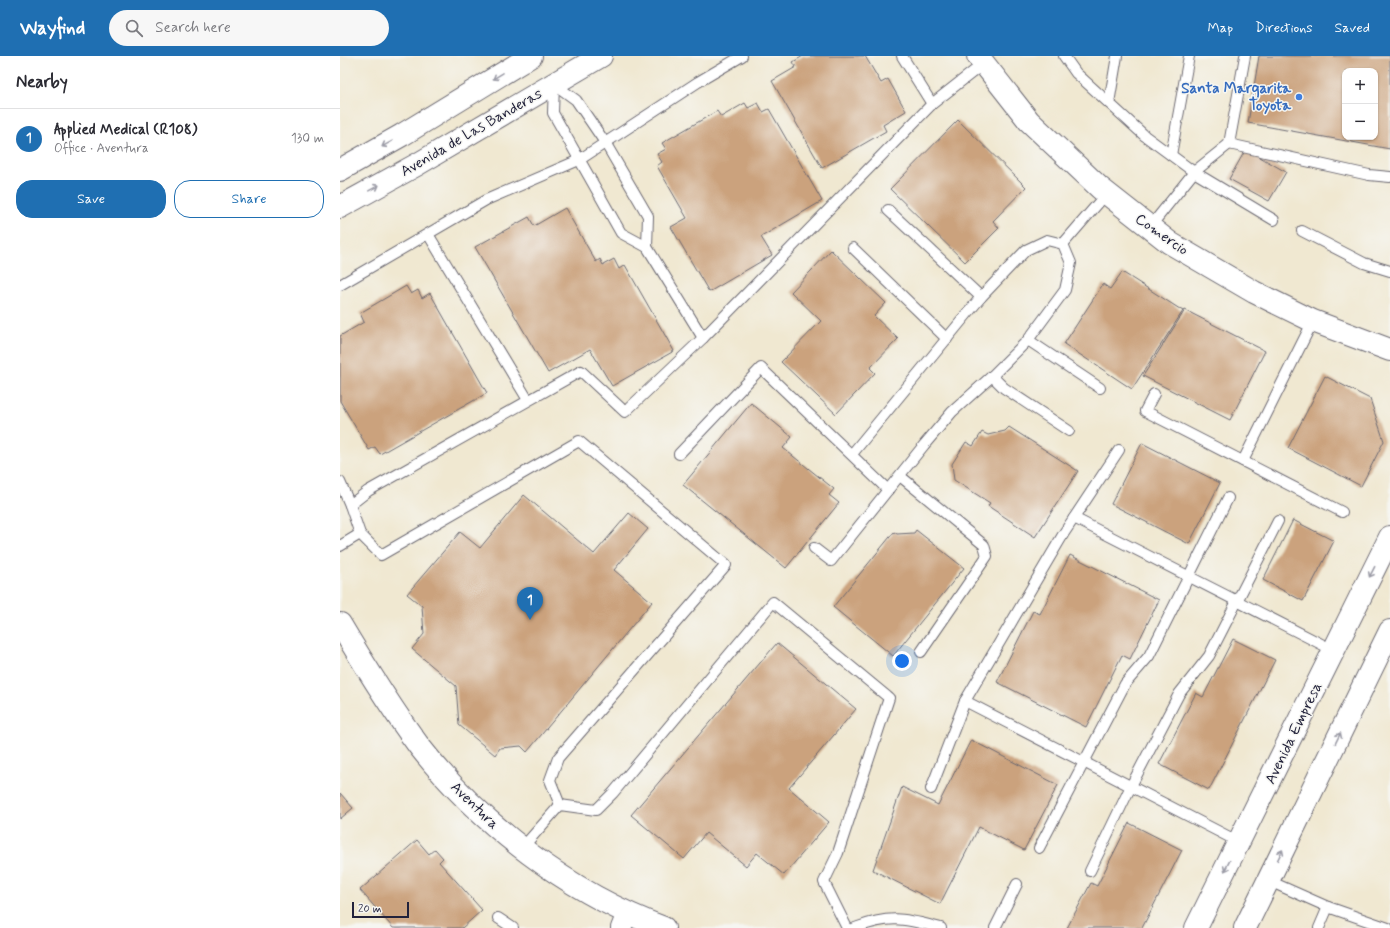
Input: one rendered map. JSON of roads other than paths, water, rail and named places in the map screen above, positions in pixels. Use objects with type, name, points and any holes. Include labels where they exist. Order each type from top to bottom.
[{"type":"main road","name":"Avenida de Las Banderas","points":[[340,207],[418,164],[601,56]]},
{"type":"main road","points":[[340,170],[402,135],[521,58]]},
{"type":"main road","name":"Comercio","points":[[981,60],[1029,121],[1107,193],[1170,243],[1247,288],[1313,321],[1390,350]]},
{"type":"main road","name":"Avenida Empresa","points":[[1196,928],[1390,537]]},
{"type":"main road","name":"Aventura","points":[[340,624],[383,695],[420,746],[475,806],[523,847],[624,920],[664,928]]},
{"type":"main road","points":[[1245,928],[1267,880],[1390,631]]},
{"type":"lane","points":[[340,285],[486,200],[579,160],[606,144],[698,82],[742,56]]},
{"type":"lane","points":[[902,56],[932,104]]},
{"type":"lane","points":[[1064,56],[1076,73],[1145,136],[1194,172],[1274,220]]},
{"type":"lane","points":[[1109,103],[1117,56]]},
{"type":"lane","points":[[1171,155],[1189,56]]},
{"type":"lane","points":[[1150,227],[1194,172],[1229,144],[1245,56]]},
{"type":"lane","points":[[350,505],[368,491],[580,370],[624,412],[703,338],[932,104],[981,60]]},
{"type":"lane","points":[[554,84],[576,100],[606,144],[648,216],[647,247]]},
{"type":"lane","points":[[554,84],[553,113],[621,233],[647,247],[703,338]]},
{"type":"lane","points":[[1229,144],[1369,176],[1390,176]]},
{"type":"lane","points":[[1063,244],[1107,193]]},
{"type":"lane","points":[[888,210],[981,297]]},
{"type":"lane","points":[[1302,231],[1364,263],[1390,271]]},
{"type":"lane","points":[[428,234],[528,400]]},
{"type":"lane","points":[[852,454],[981,297],[1026,250],[1047,240],[1063,244]]},
{"type":"lane","points":[[814,548],[831,561],[952,412],[992,376],[1028,340],[1065,290],[1071,263],[1063,244]]},
{"type":"lane","points":[[854,248],[946,339]]},
{"type":"lane","points":[[1243,461],[1313,321]]},
{"type":"lane","points":[[1028,340],[1100,388]]},
{"type":"lane","points":[[679,454],[761,368],[888,490]]},
{"type":"lane","points":[[992,376],[1004,388],[1069,431]]},
{"type":"lane","points":[[1154,394],[1144,411],[1342,512]]},
{"type":"lane","points":[[340,482],[360,534],[381,555],[579,441],[726,565],[558,758],[550,780],[560,805]]},
{"type":"lane","points":[[931,789],[965,701],[1074,518],[1119,450]]},
{"type":"lane","points":[[900,476],[984,545],[987,556],[922,652]]},
{"type":"lane","points":[[1038,848],[1083,760],[1125,684],[1148,656],[1228,498]]},
{"type":"lane","points":[[1074,518],[1333,650]]},
{"type":"lane","points":[[1090,871],[1131,786],[1179,694],[1209,656],[1278,521]]},
{"type":"lane","points":[[340,546],[360,534]]},
{"type":"lane","points":[[560,805],[596,810],[613,793],[773,602],[889,698],[838,853],[824,882],[847,928]]},
{"type":"lane","points":[[965,701],[1083,760],[1239,842]]},
{"type":"lane","points":[[523,847],[560,805]]},
{"type":"lane","points":[[1267,880],[1328,907],[1388,928]]},
{"type":"lane","points":[[995,928],[1017,884]]},
{"type":"lane","points":[[1319,928],[1328,907]]},
{"type":"lane","points":[[498,918],[513,928]]},
{"type":"lane","points":[[856,928],[877,920],[903,919],[941,928]]},
{"type":"place","name":"Santa Margarita Toyota","points":[[1299,97]]},
{"type":"place","name":"Applied Medical (R108)","points":[[530,620]]}]
